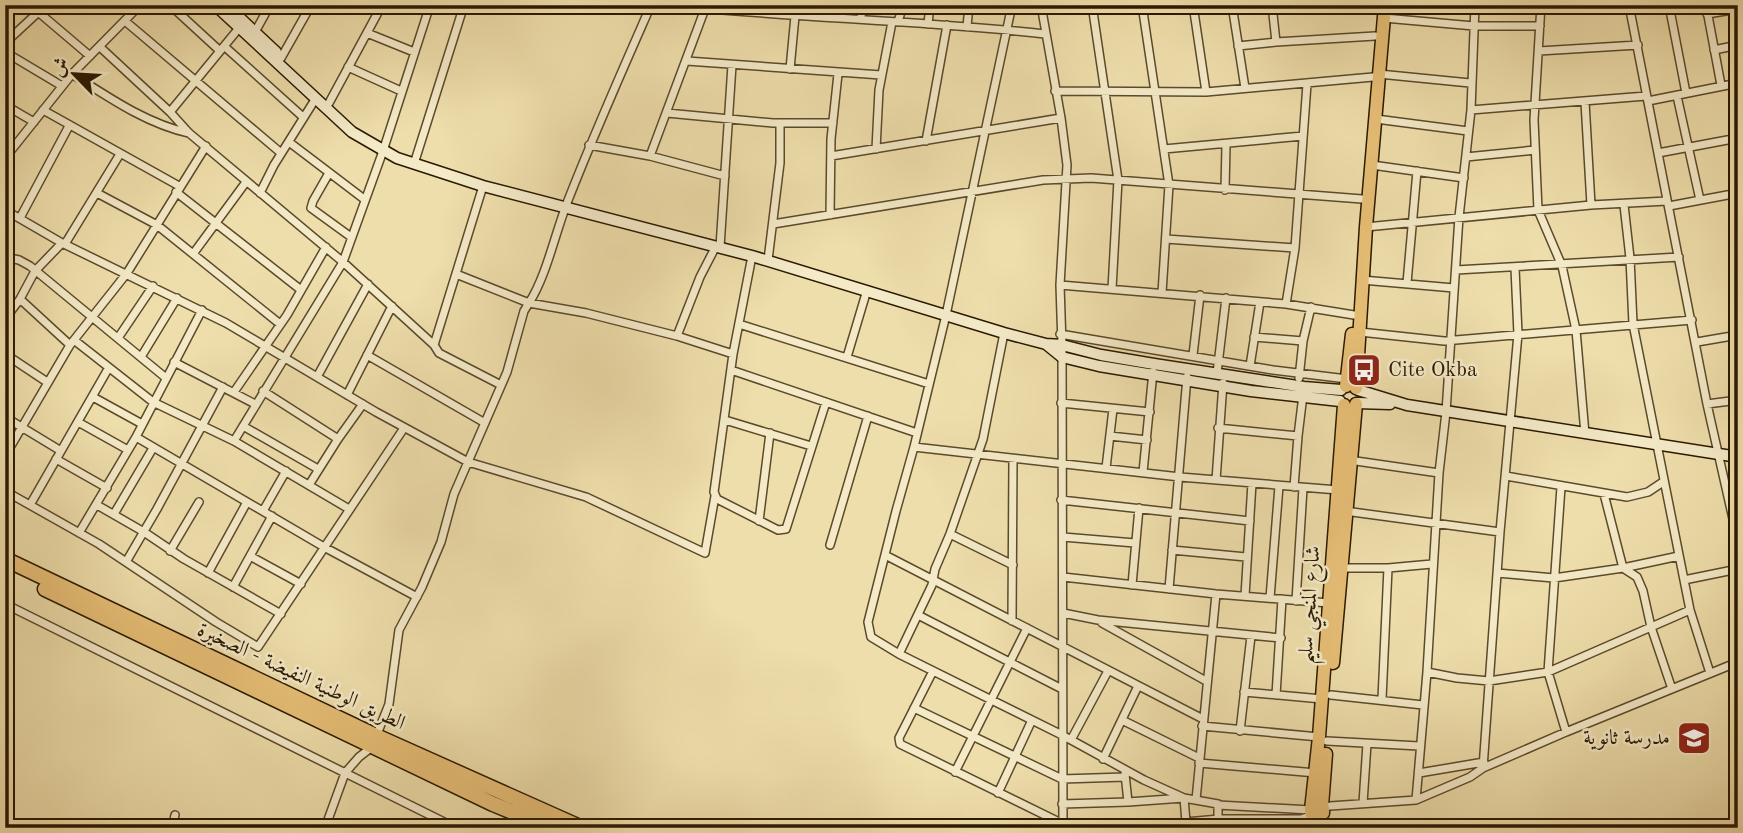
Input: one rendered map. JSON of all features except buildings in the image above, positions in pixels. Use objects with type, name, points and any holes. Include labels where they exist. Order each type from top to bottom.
[{"type":"highway","name":"الطريق الوطنية النفيضة - الصخيرة","points":[[5,559],[180,648],[374,741],[493,804],[551,828]]},
{"type":"highway","name":"الطريق الوطنية النفيضة - الصخيرة","points":[[5,570],[180,648]]},
{"type":"highway","name":"الطريق الوطنية النفيضة - الصخيرة","points":[[374,741],[582,828]]},
{"type":"main road","name":"شارع المنجي سليم","points":[[1316,813],[1345,512],[1349,460],[1349,394],[1360,332],[1376,119],[1375,36],[1378,5]]},
{"type":"main road","name":"شارع المنجي سليم","points":[[1326,697],[1329,603],[1349,394],[1362,199],[1384,12]]},
{"type":"main road","name":"شارع المنجي سليم","points":[[1321,828],[1316,813],[1315,773],[1323,739]]},
{"type":"street","points":[[30,5],[90,56]]},
{"type":"street","points":[[5,43],[46,5]]},
{"type":"street","points":[[5,158],[72,74],[140,5]]},
{"type":"street","points":[[170,5],[303,117]]},
{"type":"street","points":[[215,5],[383,152]]},
{"type":"street","points":[[226,5],[352,132],[383,152],[483,186],[768,260],[1046,344],[1062,357],[1188,374],[1221,373],[1446,412],[1738,457]]},
{"type":"street","points":[[255,32],[270,5]]},
{"type":"street","points":[[281,58],[311,5]]},
{"type":"street","points":[[329,103],[382,5]]},
{"type":"street","points":[[234,441],[343,262],[383,152],[430,5]]},
{"type":"street","points":[[414,164],[464,5]]},
{"type":"street","points":[[325,828],[345,774],[374,741],[389,704],[400,630],[442,541],[454,494],[501,386],[529,303],[541,281],[589,145],[651,5]]},
{"type":"street","points":[[667,5],[1045,34]]},
{"type":"street","points":[[779,5],[779,15]]},
{"type":"street","points":[[820,5],[829,17]]},
{"type":"street","points":[[861,18],[862,5]]},
{"type":"street","points":[[876,149],[881,75],[895,22],[903,5]]},
{"type":"street","points":[[928,24],[930,5]]},
{"type":"street","points":[[967,27],[969,5]]},
{"type":"street","points":[[1012,5],[946,315],[868,629],[876,642],[1062,735],[1125,774],[1184,798],[1218,804],[1316,813]]},
{"type":"street","points":[[933,671],[898,741],[1063,826],[1060,285],[1068,179],[1061,118],[1041,5]]},
{"type":"street","points":[[1092,5],[1118,180],[1112,289]]},
{"type":"street","points":[[1142,5],[1169,186],[1162,293]]},
{"type":"street","points":[[1193,5],[1206,92]]},
{"type":"street","points":[[1233,5],[1245,88]]},
{"type":"street","points":[[1272,5],[1276,41]]},
{"type":"street","points":[[1416,800],[1427,672],[1435,522],[1471,110],[1475,5]]},
{"type":"street","points":[[1541,5],[1535,107],[1538,210],[1562,265],[1576,330],[1585,434]]},
{"type":"street","points":[[1629,5],[1707,404],[1735,515],[1738,541]]},
{"type":"street","points":[[1669,5],[1686,93]]},
{"type":"street","points":[[650,156],[706,7]]},
{"type":"street","points":[[1721,86],[1707,10],[1738,9]]},
{"type":"street","points":[[1384,12],[1474,26],[1540,26]]},
{"type":"street","points":[[790,69],[795,16]]},
{"type":"street","points":[[124,21],[281,153]]},
{"type":"street","points":[[926,141],[947,25]]},
{"type":"street","points":[[170,112],[239,28]]},
{"type":"street","points":[[367,33],[414,52]]},
{"type":"street","points":[[1238,46],[1276,41],[1375,36]]},
{"type":"street","points":[[1539,51],[1638,45]]},
{"type":"street","points":[[1714,50],[1738,45]]},
{"type":"street","points":[[100,47],[190,133],[326,247],[444,356],[501,386]]},
{"type":"street","points":[[5,52],[62,86]]},
{"type":"street","points":[[687,61],[881,75]]},
{"type":"street","points":[[677,336],[700,277],[718,246],[732,65]]},
{"type":"street","points":[[348,67],[401,91]]},
{"type":"street","points":[[72,74],[143,116],[190,133]]},
{"type":"street","points":[[831,215],[832,123],[838,74]]},
{"type":"street","points":[[1055,91],[1206,92],[1376,75],[1470,83]]},
{"type":"street","points":[[1471,110],[1677,96],[1738,83]]},
{"type":"street","points":[[1286,304],[1295,247],[1307,84]]},
{"type":"street","points":[[1677,96],[1700,200]]},
{"type":"street","points":[[260,193],[281,153],[317,97]]},
{"type":"street","points":[[1585,102],[1591,205]]},
{"type":"street","points":[[5,105],[34,122]]},
{"type":"street","points":[[43,110],[178,189],[301,290]]},
{"type":"street","points":[[667,113],[780,122],[832,123]]},
{"type":"street","points":[[831,156],[1061,118]]},
{"type":"street","points":[[1376,119],[1468,131]]},
{"type":"street","points":[[768,260],[780,163],[780,122]]},
{"type":"street","points":[[20,218],[69,126]]},
{"type":"street","points":[[1164,149],[1303,136]]},
{"type":"street","points":[[1658,153],[1738,138]]},
{"type":"street","points":[[289,142],[364,199]]},
{"type":"street","points":[[589,145],[650,156],[725,176]]},
{"type":"street","points":[[1225,190],[1226,145]]},
{"type":"street","points":[[6,451],[72,342],[127,273],[206,146]]},
{"type":"street","points":[[1466,157],[1535,149]]},
{"type":"street","points":[[5,319],[20,299],[35,271],[63,243],[120,154]]},
{"type":"street","points":[[1372,165],[1464,178]]},
{"type":"street","points":[[1407,283],[1418,171]]},
{"type":"street","points":[[328,173],[311,208],[351,237]]},
{"type":"street","points":[[773,224],[1043,180],[1118,180],[1362,199]]},
{"type":"street","points":[[193,254],[246,182]]},
{"type":"street","points":[[434,345],[483,186]]},
{"type":"street","points":[[97,193],[157,225],[280,324]]},
{"type":"street","points":[[1366,227],[1591,205],[1668,204],[1737,195]]},
{"type":"street","points":[[1624,205],[1633,324],[1690,610],[1710,673]]},
{"type":"street","points":[[5,210],[63,243],[202,310],[404,428],[468,461],[586,497],[705,553],[733,354],[751,256]]},
{"type":"street","points":[[1166,239],[1295,247]]},
{"type":"street","points":[[234,392],[280,324],[326,247]]},
{"type":"street","points":[[5,257],[24,262],[166,378]]},
{"type":"street","points":[[1456,270],[1679,257]]},
{"type":"street","points":[[1119,828],[1186,822],[1219,824],[1262,818],[1301,819],[1331,806],[1416,800],[1470,777],[1483,765],[1518,334],[1515,268]]},
{"type":"street","points":[[456,274],[529,303],[586,313],[677,336],[733,354]]},
{"type":"street","points":[[1362,280],[1454,288]]},
{"type":"street","points":[[317,377],[368,284]]},
{"type":"street","points":[[1060,285],[1200,295],[1311,307],[1354,315]]},
{"type":"street","points":[[118,338],[153,286]]},
{"type":"street","points":[[847,357],[867,290]]},
{"type":"street","points":[[1193,355],[1200,295]]},
{"type":"street","points":[[141,357],[177,298]]},
{"type":"street","points":[[1216,480],[1223,386],[1220,360],[1226,298]]},
{"type":"street","points":[[20,299],[72,342],[153,402],[234,441],[349,509]]},
{"type":"street","points":[[1250,366],[1260,302]]},
{"type":"street","points":[[347,395],[392,306]]},
{"type":"street","points":[[1294,487],[1303,341],[1311,307]]},
{"type":"street","points":[[79,533],[136,437],[202,310]]},
{"type":"street","points":[[1360,332],[1451,341],[1692,320]]},
{"type":"street","points":[[739,324],[929,384]]},
{"type":"street","points":[[899,654],[933,580],[978,454],[1004,333]]},
{"type":"street","points":[[1697,342],[1738,335]]},
{"type":"street","points":[[1254,337],[1303,341]]},
{"type":"street","points":[[1061,339],[1101,355],[1153,369]]},
{"type":"street","points":[[1046,344],[1061,339],[1193,355],[1250,366],[1301,386]]},
{"type":"street","points":[[5,354],[47,382]]},
{"type":"street","points":[[367,355],[485,424]]},
{"type":"street","points":[[174,362],[255,404]]},
{"type":"street","points":[[30,505],[108,369]]},
{"type":"street","points":[[1143,472],[1153,369]]},
{"type":"street","points":[[731,370],[917,433]]},
{"type":"street","points":[[1188,374],[1223,386],[1301,386],[1349,394]]},
{"type":"street","points":[[1169,589],[1188,374]]},
{"type":"street","points":[[126,562],[223,387]]},
{"type":"street","points":[[263,391],[338,439]]},
{"type":"street","points":[[93,397],[142,424]]},
{"type":"street","points":[[1707,404],[1738,400]]},
{"type":"street","points":[[715,496],[721,503],[778,530],[786,529],[826,402]]},
{"type":"street","points":[[1061,403],[1150,412]]},
{"type":"street","points":[[309,485],[363,404]]},
{"type":"street","points":[[1106,468],[1114,409]]},
{"type":"street","points":[[830,545],[868,416]]},
{"type":"street","points":[[5,417],[61,451]]},
{"type":"street","points":[[725,420],[811,446]]},
{"type":"street","points":[[78,422],[128,450]]},
{"type":"street","points":[[243,426],[318,469]]},
{"type":"street","points":[[5,491],[126,562],[256,647],[261,644],[404,428]]},
{"type":"street","points":[[1218,428],[1298,436]]},
{"type":"street","points":[[759,520],[770,433]]},
{"type":"street","points":[[1110,436],[1147,440]]},
{"type":"street","points":[[136,437],[324,547],[417,597]]},
{"type":"street","points":[[914,447],[1180,477],[1338,490]]},
{"type":"street","points":[[114,514],[153,448]]},
{"type":"street","points":[[56,459],[107,488]]},
{"type":"street","points":[[1012,621],[1013,459]]},
{"type":"street","points":[[1349,460],[1439,473]]},
{"type":"street","points":[[263,512],[286,471]]},
{"type":"street","points":[[1506,477],[1604,494],[1635,496],[1648,492],[1663,482]]},
{"type":"street","points":[[1245,596],[1252,483]]},
{"type":"street","points":[[1270,598],[1279,486]]},
{"type":"street","points":[[1561,487],[1548,673],[1566,732]]},
{"type":"street","points":[[1296,601],[1303,488]]},
{"type":"street","points":[[1604,494],[1623,568],[1637,577],[1643,591],[1651,627],[1671,689]]},
{"type":"street","points":[[1061,500],[1250,521]]},
{"type":"street","points":[[170,551],[200,502]]},
{"type":"street","points":[[208,573],[247,502]]},
{"type":"street","points":[[97,505],[144,532],[170,551],[281,614]]},
{"type":"street","points":[[1132,586],[1139,508]]},
{"type":"street","points":[[1345,512],[1500,532]]},
{"type":"street","points":[[233,587],[272,516]]},
{"type":"street","points":[[950,534],[1013,565]]},
{"type":"street","points":[[1063,537],[1135,543]]},
{"type":"street","points":[[1172,550],[1247,557]]},
{"type":"street","points":[[885,555],[1202,722],[1240,731],[1367,744],[1419,746]]},
{"type":"street","points":[[250,556],[301,584]]},
{"type":"street","points":[[1497,573],[1554,578],[1623,568],[1679,556]]},
{"type":"street","points":[[1340,568],[1432,564]]},
{"type":"street","points":[[1381,699],[1388,568]]},
{"type":"street","points":[[1684,580],[1738,569]]},
{"type":"street","points":[[1063,578],[1329,603]]},
{"type":"street","points":[[1196,800],[1216,594]]},
{"type":"street","points":[[1276,695],[1282,599]]},
{"type":"street","points":[[5,604],[456,828]]},
{"type":"street","points":[[1427,672],[1489,681],[1548,673],[1690,610]]},
{"type":"street","points":[[1063,613],[1098,620],[1281,638]]},
{"type":"street","points":[[918,615],[1062,689]]},
{"type":"street","points":[[1098,620],[1206,681]]},
{"type":"street","points":[[955,772],[1027,628]]},
{"type":"street","points":[[1240,731],[1251,636]]},
{"type":"street","points":[[1419,773],[1483,765],[1738,662]]},
{"type":"street","points":[[1070,740],[1108,671]]},
{"type":"street","points":[[1103,758],[1138,686]]},
{"type":"street","points":[[1244,692],[1381,699],[1423,705]]},
{"type":"street","points":[[914,708],[1062,779],[1125,774]]},
{"type":"street","points":[[998,793],[1032,720]]},
{"type":"street","points":[[1122,720],[1199,760],[1315,773]]},
{"type":"street","points":[[1363,803],[1367,744]]},
{"type":"street","points":[[1125,774],[1128,802]]},
{"type":"street","points":[[1062,804],[1184,798]]},
{"type":"street","points":[[1184,798],[1186,822]]},
{"type":"street","points":[[1218,804],[1219,824]]},
{"type":"street","points":[[172,828],[175,815]]},
{"type":"street","points":[[1262,818],[1262,828]]},
{"type":"place","name":"Cite Okba","points":[[1364,370]]},
{"type":"place","name":"مدرسة ثانوية","points":[[1694,738]]}]
